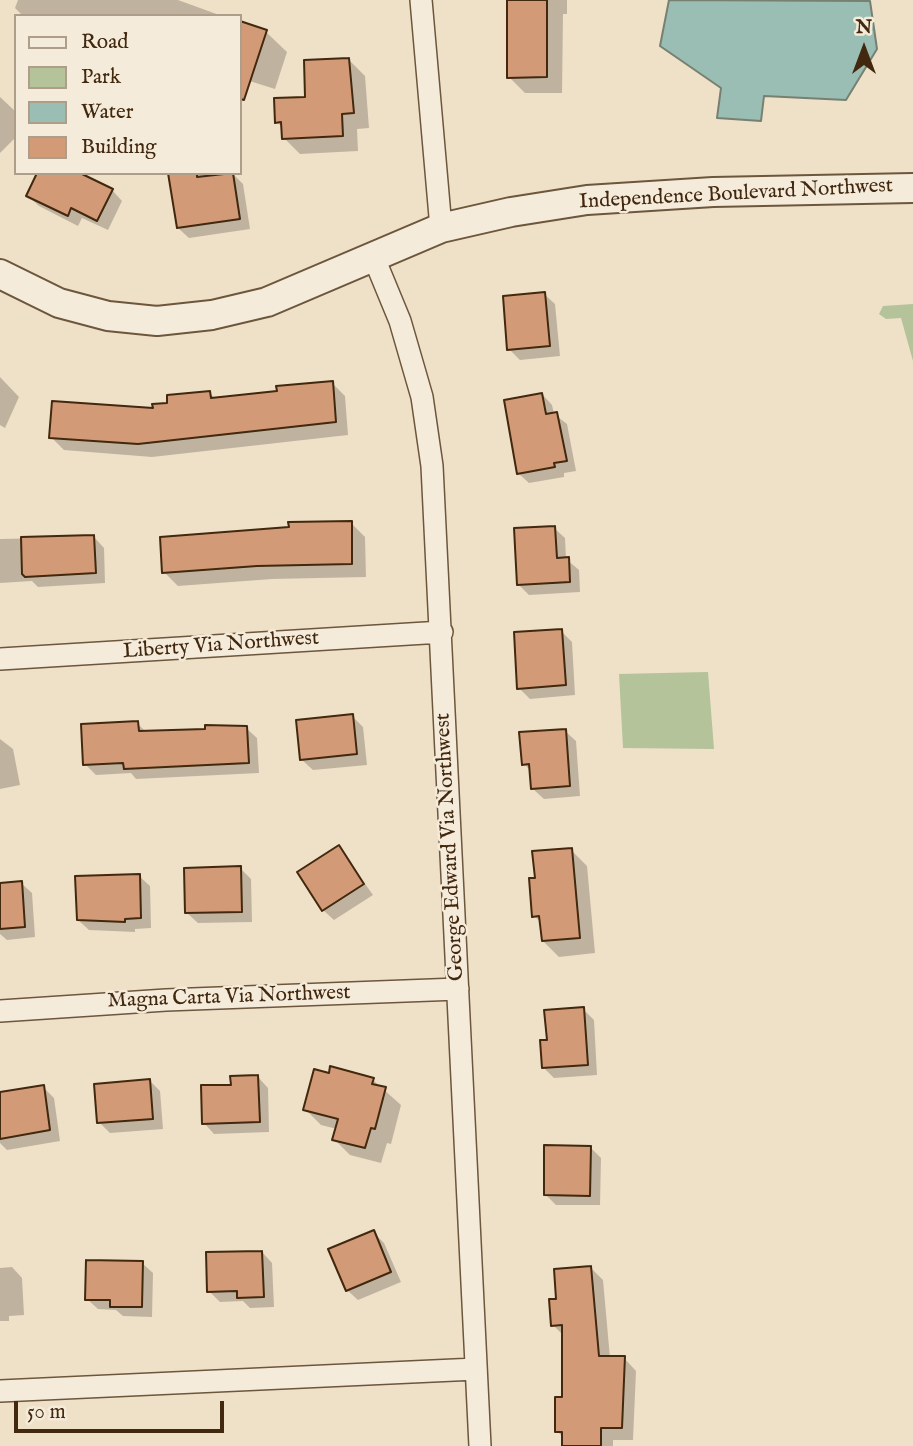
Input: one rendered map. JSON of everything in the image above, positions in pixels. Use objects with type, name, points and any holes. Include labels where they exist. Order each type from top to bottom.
[{"type":"street","points":[[421,0],[441,228]]},
{"type":"street","name":"Independence Boulevard Northwest","points":[[0,274],[60,303],[108,316],[157,321],[212,315],[267,302],[441,228],[512,212],[587,200],[713,192],[913,187]]},
{"type":"street","name":"George Edward Via Northwest","points":[[374,258],[400,321],[422,397],[432,466],[480,1446]]},
{"type":"street","name":"Liberty Via Northwest","points":[[0,659],[442,632]]},
{"type":"street","name":"Magna Carta Via Northwest","points":[[0,1011],[166,1000],[458,989]]},
{"type":"street","points":[[0,1391],[476,1369]]},
{"type":"green space","points":[[913,304],[913,361],[901,318],[886,319],[879,314],[883,306]]},
{"type":"green space","points":[[708,672],[714,749],[623,748],[619,674]]},
{"type":"water","points":[[669,0],[870,1],[877,49],[846,100],[764,96],[761,121],[717,118],[721,88],[660,46]]},
{"type":"building","points":[[507,0],[547,0],[547,77],[507,78]]},
{"type":"building","points":[[242,22],[267,30],[242,100]]},
{"type":"building","points":[[349,58],[354,113],[342,114],[343,136],[282,139],[281,122],[275,123],[274,98],[305,97],[304,60]]},
{"type":"building","points":[[36,175],[84,175],[113,189],[97,221],[71,208],[68,216],[26,196]]},
{"type":"building","points":[[168,175],[233,175],[240,219],[177,228]]},
{"type":"building","points":[[545,292],[550,346],[507,350],[503,296]]},
{"type":"building","points":[[333,381],[336,422],[138,444],[49,438],[52,401],[153,408],[152,404],[167,403],[167,395],[210,391],[211,398],[277,391],[276,386]]},
{"type":"building","points":[[542,393],[546,414],[557,412],[567,461],[554,463],[555,467],[517,474],[504,400]]},
{"type":"building","points":[[352,521],[352,564],[257,566],[162,573],[160,537],[289,527],[288,522]]},
{"type":"building","points":[[555,526],[557,558],[569,557],[570,582],[517,585],[514,528]]},
{"type":"building","points":[[94,535],[96,573],[25,577],[22,574],[21,537]]},
{"type":"building","points":[[562,629],[566,685],[517,689],[514,632]]},
{"type":"building","points":[[353,714],[357,754],[300,760],[296,720]]},
{"type":"building","points":[[138,721],[139,731],[205,729],[205,725],[247,726],[249,763],[124,769],[123,763],[83,765],[81,724]]},
{"type":"building","points":[[566,729],[570,786],[531,789],[529,764],[522,765],[519,732]]},
{"type":"building","points":[[339,845],[364,884],[322,911],[297,872]]},
{"type":"building","points":[[572,848],[580,938],[542,941],[539,916],[532,917],[529,878],[535,878],[532,851]]},
{"type":"building","points":[[241,866],[242,912],[185,913],[184,868]]},
{"type":"building","points":[[140,874],[141,918],[125,919],[125,922],[77,920],[75,876]]},
{"type":"building","points":[[22,881],[25,927],[0,929],[0,883]]},
{"type":"building","points":[[584,1007],[588,1065],[542,1068],[540,1040],[547,1040],[544,1010]]},
{"type":"building","points":[[330,1066],[374,1078],[372,1084],[386,1087],[375,1129],[371,1128],[365,1148],[332,1140],[338,1119],[303,1110],[314,1069],[329,1073]]},
{"type":"building","points":[[258,1075],[260,1122],[202,1124],[201,1085],[231,1085],[230,1076]]},
{"type":"building","points":[[150,1079],[153,1119],[97,1123],[94,1084]]},
{"type":"building","points":[[44,1085],[50,1130],[0,1139],[0,1092]]},
{"type":"building","points":[[544,1145],[591,1146],[590,1196],[544,1195]]},
{"type":"building","points":[[374,1230],[391,1272],[346,1291],[328,1249]]},
{"type":"building","points":[[262,1251],[264,1297],[237,1298],[237,1291],[207,1292],[206,1252]]},
{"type":"building","points":[[86,1260],[143,1261],[142,1307],[110,1307],[110,1300],[85,1300]]},
{"type":"building","points":[[591,1266],[599,1356],[625,1356],[622,1428],[601,1428],[601,1446],[562,1446],[562,1432],[555,1432],[555,1397],[562,1397],[562,1325],[551,1326],[549,1299],[556,1299],[554,1269]]}]
